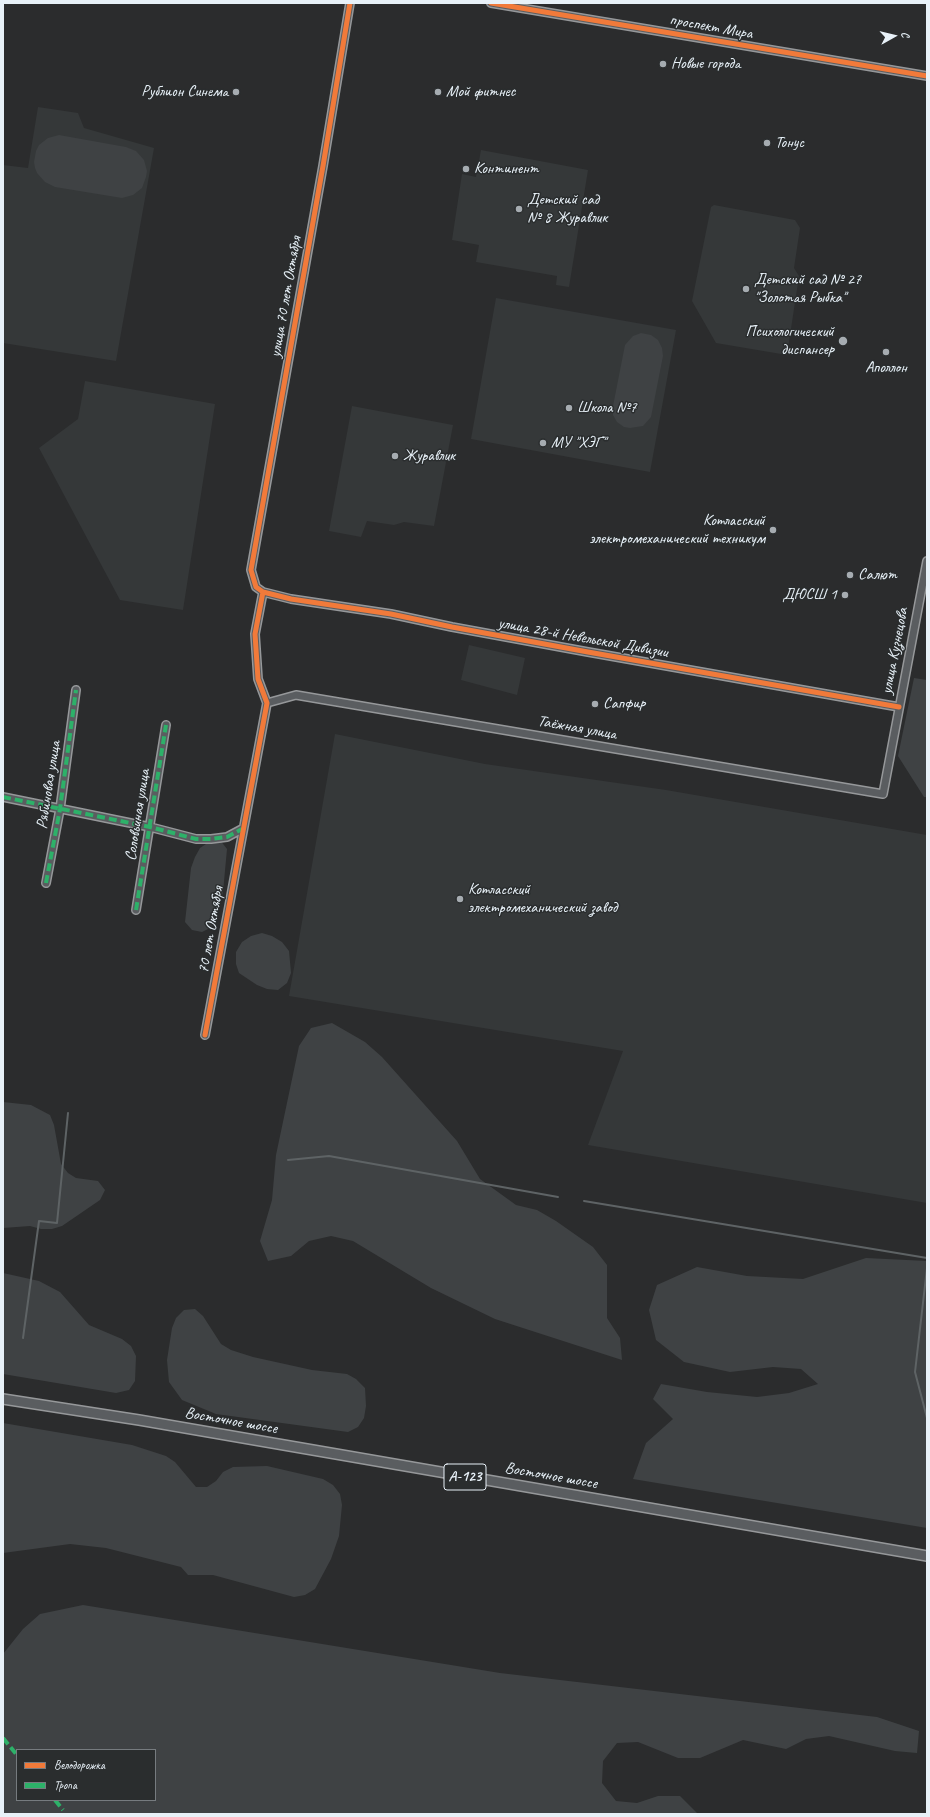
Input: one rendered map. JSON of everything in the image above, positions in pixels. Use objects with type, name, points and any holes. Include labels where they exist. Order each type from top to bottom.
[{"type":"main road","name":"Восточное шоссе","points":[[3,1399],[147,1422],[927,1556]]},
{"type":"street","name":"улица 70 лет Октября","points":[[263,592],[256,587],[251,570],[323,166],[350,3]]},
{"type":"street","name":"проспект Мира","points":[[491,3],[927,76]]},
{"type":"street","name":"улица Кузнецова","points":[[883,794],[927,561]]},
{"type":"street","points":[[263,592],[255,634],[258,679],[267,703]]},
{"type":"street","name":"улица 28-й Невельской Дивизии","points":[[263,592],[291,599],[391,614],[452,627],[588,652],[899,707]]},
{"type":"street","name":"Рябиновая улица","points":[[46,883],[60,809],[76,690]]},
{"type":"street","name":"Таёжная улица","points":[[267,703],[296,695],[883,794]]},
{"type":"street","name":"70 лет Октября","points":[[205,1035],[242,829],[267,703]]},
{"type":"street","name":"Соловьиная улица","points":[[136,910],[166,725]]},
{"type":"street","points":[[3,797],[150,827],[196,838],[211,839],[227,837],[242,829]]},
{"type":"shaded area","points":[[38,107],[78,113],[84,128],[154,148],[116,361],[3,343],[3,165],[28,168]]},
{"type":"shaded area","points":[[59,135],[126,147],[136,151],[144,160],[147,171],[142,188],[133,195],[122,198],[55,187],[45,182],[37,173],[35,168],[34,162],[36,151],[39,145],[48,138]]},
{"type":"shaded area","name":"Детский сад № 8 Журавлик","points":[[481,150],[588,170],[569,287],[556,285],[557,276],[476,262],[479,245],[452,240],[462,174],[476,177]]},
{"type":"shaded area","name":"Детский сад № 27 \"Золотая Рыбка\"","points":[[714,205],[795,220],[800,228],[794,268],[799,276],[787,355],[716,343],[692,301],[711,207]]},
{"type":"shaded area","name":"Школа №7","points":[[496,298],[676,330],[650,472],[471,439]]},
{"type":"shaded area","points":[[641,333],[651,335],[658,340],[662,348],[663,356],[651,417],[643,426],[630,428],[624,427],[617,422],[613,415],[613,406],[625,345],[633,336]]},
{"type":"shaded area","points":[[85,381],[215,404],[183,610],[120,600],[39,448],[78,419]]},
{"type":"shaded area","name":"Журавлик","points":[[352,406],[453,425],[434,526],[404,522],[394,525],[367,521],[361,537],[329,531]]},
{"type":"shaded area","points":[[469,645],[525,658],[517,695],[461,680]]},
{"type":"shaded area","points":[[914,678],[927,680],[927,797],[924,797],[898,756]]},
{"type":"shaded area","points":[[335,734],[485,764],[666,790],[927,835],[927,1203],[588,1145],[623,1051],[289,996]]},
{"type":"shaded area","points":[[220,840],[227,849],[223,892],[216,916],[212,927],[202,932],[192,930],[185,922],[191,868],[200,848],[209,842]]},
{"type":"shaded area","points":[[262,933],[272,936],[282,942],[289,951],[291,973],[287,983],[278,990],[267,989],[257,985],[239,973],[236,964],[236,952],[242,942],[251,936]]},
{"type":"shaded area","points":[[332,1023],[365,1042],[382,1057],[457,1141],[480,1179],[516,1205],[537,1210],[556,1221],[593,1247],[607,1265],[607,1318],[620,1338],[622,1360],[495,1319],[431,1288],[353,1241],[331,1236],[309,1241],[291,1256],[268,1261],[260,1241],[272,1200],[276,1155],[299,1046],[311,1028]]},
{"type":"shaded area","points":[[3,1102],[31,1105],[50,1115],[54,1125],[61,1164],[68,1173],[76,1178],[98,1181],[105,1190],[100,1200],[62,1226],[52,1229],[41,1229],[30,1226],[3,1228]]},
{"type":"shaded area","points":[[866,1258],[927,1261],[927,1528],[633,1479],[646,1443],[673,1419],[653,1399],[661,1384],[707,1392],[757,1397],[789,1393],[818,1384],[801,1369],[773,1367],[730,1372],[684,1362],[656,1340],[649,1310],[657,1285],[697,1267],[747,1276],[803,1279]]},
{"type":"shaded area","points":[[3,1273],[39,1281],[60,1292],[89,1325],[122,1339],[131,1346],[136,1356],[135,1381],[129,1390],[116,1393],[3,1374]]},
{"type":"shaded area","points":[[195,1309],[203,1316],[221,1344],[231,1350],[253,1357],[312,1370],[347,1374],[356,1379],[365,1388],[366,1406],[364,1418],[358,1427],[348,1432],[216,1414],[182,1400],[169,1382],[167,1360],[172,1328],[176,1318],[184,1310]]},
{"type":"shaded area","points":[[3,1423],[132,1445],[166,1456],[175,1462],[196,1487],[207,1487],[216,1481],[223,1472],[233,1467],[267,1466],[323,1479],[333,1485],[340,1494],[342,1505],[339,1536],[331,1559],[315,1589],[305,1595],[294,1597],[213,1575],[188,1575],[181,1567],[106,1548],[70,1544],[3,1553]]},
{"type":"shaded area","points":[[83,1605],[500,1673],[877,1717],[919,1731],[917,1753],[895,1751],[829,1736],[806,1739],[786,1749],[743,1740],[700,1758],[678,1758],[638,1742],[617,1743],[603,1761],[602,1783],[616,1801],[637,1803],[658,1796],[680,1796],[698,1814],[3,1814],[3,1654],[23,1629],[40,1614]]},
{"type":"waterway","points":[[23,1338],[39,1221],[57,1223],[68,1113]]},
{"type":"waterway","points":[[288,1160],[329,1156],[558,1197]]},
{"type":"waterway","points":[[584,1201],[927,1258]]},
{"type":"waterway","points":[[927,1268],[915,1372],[927,1418]]},
{"type":"marked path","points":[[46,883],[60,809],[76,690]]},
{"type":"marked path","points":[[136,910],[166,725]]},
{"type":"marked path","points":[[3,797],[150,827],[196,839],[227,837],[242,829]]},
{"type":"marked path","points":[[3,1738],[16,1754]]},
{"type":"marked path","points":[[56,1801],[63,1810]]},
{"type":"cycle path","points":[[350,3],[323,166],[251,570],[256,587],[263,592],[291,599],[391,614],[452,627],[588,652],[899,707]]},
{"type":"cycle path","points":[[491,3],[927,76]]},
{"type":"cycle path","points":[[205,1035],[267,703],[258,679],[255,634],[263,592]]},
{"type":"place","name":"Новые города","points":[[663,64]]},
{"type":"place","name":"Рублион Синема","points":[[236,92]]},
{"type":"place","name":"Мой фитнес","points":[[438,92]]},
{"type":"place","name":"Тонус","points":[[767,143]]},
{"type":"place","name":"Континент","points":[[466,169]]},
{"type":"place","name":"Детский сад № 8 Журавлик","points":[[519,209]]},
{"type":"place","name":"Детский сад № 27 \"Золотая Рыбка\"","points":[[746,289]]},
{"type":"place","name":"Психологический диспансер","points":[[843,341]]},
{"type":"place","name":"Аполлон","points":[[886,352]]},
{"type":"place","name":"Школа №7","points":[[569,408]]},
{"type":"place","name":"МУ \"ХЭГ\"","points":[[543,443]]},
{"type":"place","name":"Журавлик","points":[[395,456]]},
{"type":"place","name":"Котласский электромеханический техникум","points":[[773,530]]},
{"type":"place","name":"Салют","points":[[850,575]]},
{"type":"place","name":"ДЮСШ 1","points":[[845,595]]},
{"type":"place","name":"Сапфир","points":[[595,704]]},
{"type":"place","name":"Котласский электромеханический завод","points":[[460,899]]}]
